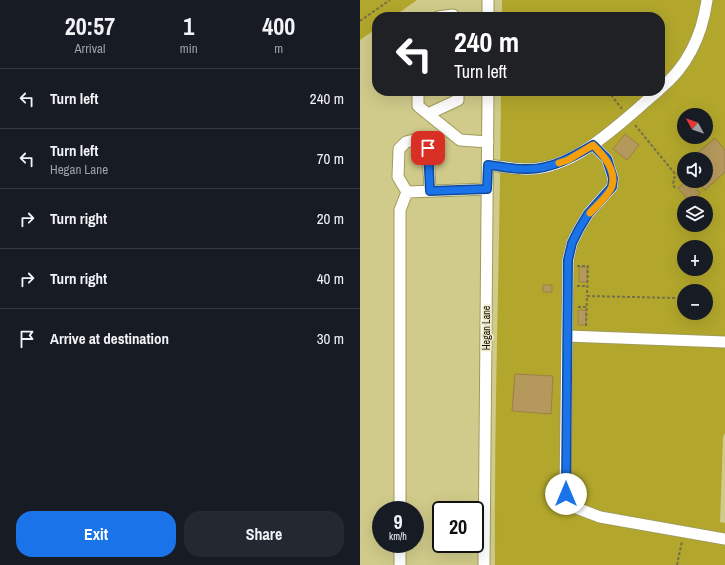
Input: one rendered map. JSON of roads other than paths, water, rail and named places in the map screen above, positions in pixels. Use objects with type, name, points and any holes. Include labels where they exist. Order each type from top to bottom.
[{"type":"street","points":[[488,0],[488,12]]},
{"type":"street","points":[[665,85],[686,62],[697,41],[705,14],[707,0]]},
{"type":"street","points":[[418,96],[418,106],[460,140],[488,142]]},
{"type":"street","points":[[428,114],[458,100],[458,96]]},
{"type":"street","name":"Hegan Lane","points":[[484,565],[488,96]]},
{"type":"street","points":[[488,165],[528,169],[550,166],[568,160],[593,145],[652,96]]},
{"type":"street","points":[[407,192],[398,177],[399,149],[406,142],[414,140],[428,148],[430,191]]},
{"type":"street","points":[[593,145],[607,159],[613,178],[612,187],[588,214],[579,229],[568,260],[567,499],[574,507],[600,517],[725,539]]},
{"type":"street","points":[[407,192],[487,189]]},
{"type":"street","points":[[400,501],[400,210],[407,192]]},
{"type":"street","points":[[567,336],[725,342]]},
{"type":"street","points":[[400,553],[400,565]]}]
